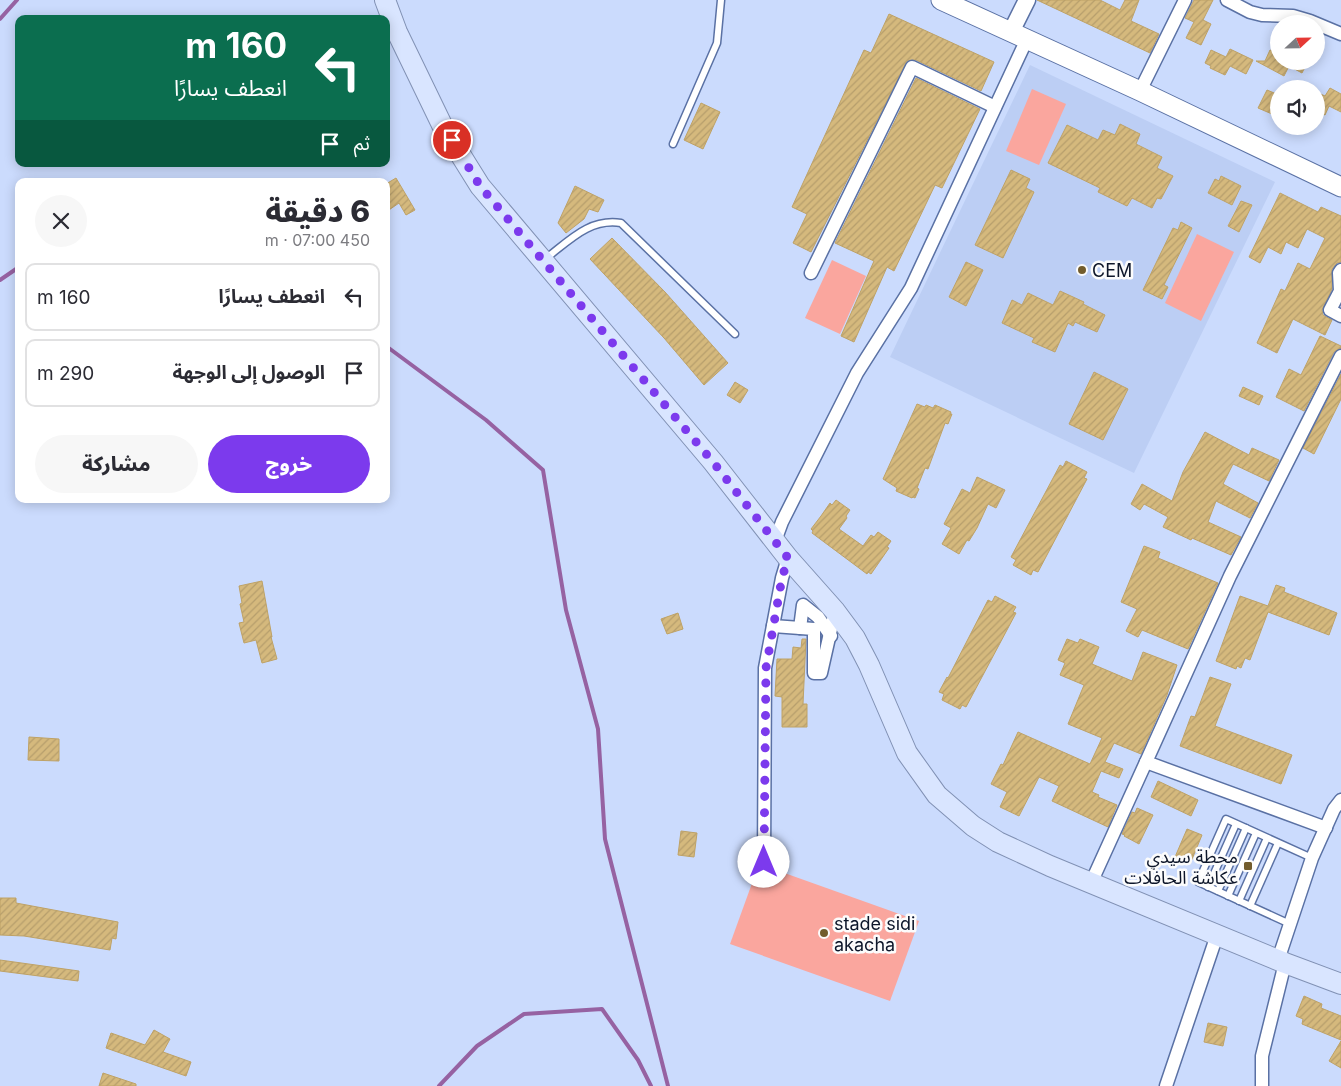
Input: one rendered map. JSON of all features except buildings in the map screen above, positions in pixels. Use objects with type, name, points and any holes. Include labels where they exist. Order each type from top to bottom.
[{"type":"main road","points":[[385,0],[397,32],[442,125],[480,186],[713,462],[788,558],[836,611],[855,638],[869,665],[907,754],[937,794],[973,826],[998,842],[1091,883],[1282,962],[1341,984]]},
{"type":"main road","points":[[941,0],[1341,187]]},
{"type":"street","points":[[775,541],[782,522],[857,373],[911,288],[995,107],[1019,36],[1026,0]]},
{"type":"street","points":[[1140,92],[1185,0]]},
{"type":"street","points":[[1227,0],[1250,12],[1262,15],[1292,16],[1310,21],[1341,34]]},
{"type":"street","points":[[811,273],[912,67],[995,107]]},
{"type":"street","points":[[1341,270],[1339,273],[1340,290],[1330,310],[1341,316]]},
{"type":"street","points":[[1091,883],[1230,576],[1341,356]]},
{"type":"street","points":[[764,862],[766,668],[782,578],[788,558]]},
{"type":"street","points":[[800,628],[803,605],[818,617],[829,633]]},
{"type":"street","points":[[814,629],[814,674],[821,673],[829,633],[836,611]]},
{"type":"street","points":[[773,626],[814,629],[829,633]]},
{"type":"street","points":[[1146,762],[1326,828]]},
{"type":"street","points":[[1262,1086],[1262,1056],[1290,924],[1312,858],[1334,810],[1341,800]]},
{"type":"street","points":[[1166,1086],[1217,935]]},
{"type":"lane","points":[[673,144],[717,43],[720,0]]},
{"type":"lane","points":[[543,260],[587,227],[599,223],[621,223],[735,334]]},
{"type":"lane","points":[[1290,924],[1198,882],[1226,819],[1312,858]]},
{"type":"lane","points":[[1208,887],[1236,824]]},
{"type":"lane","points":[[1218,891],[1246,828]]},
{"type":"lane","points":[[1228,896],[1256,833]]},
{"type":"lane","points":[[1239,901],[1267,838]]},
{"type":"lane","points":[[1250,906],[1278,843]]},
{"type":"shaded area","name":"CEM","points":[[1030,65],[1275,182],[1134,473],[890,357]]},
{"type":"shaded area","points":[[1032,89],[1066,104],[1039,165],[1006,151]]},
{"type":"shaded area","points":[[1197,234],[1234,252],[1201,321],[1165,303]]},
{"type":"shaded area","points":[[832,260],[866,276],[840,334],[805,318]]},
{"type":"shaded area","name":"stade sidi akacha","points":[[759,864],[919,921],[890,1001],[730,944]]},
{"type":"waterway","points":[[0,19],[17,0]]},
{"type":"waterway","points":[[0,280],[15,270]]},
{"type":"waterway","points":[[390,349],[486,420],[543,470],[566,610],[598,729],[605,839],[668,1086]]},
{"type":"waterway","points":[[439,1086],[477,1046],[524,1014],[602,1009],[638,1060],[651,1086]]},
{"type":"place","name":"CEM","points":[[1082,270]]},
{"type":"place","name":"محطة سيدي عكاشة الحافلات","points":[[1248,866]]},
{"type":"place","name":"stade sidi akacha","points":[[824,933]]},
{"type":"route","points":[[452,140],[480,186],[713,462],[788,558],[782,578],[766,668],[764,862]]}]
